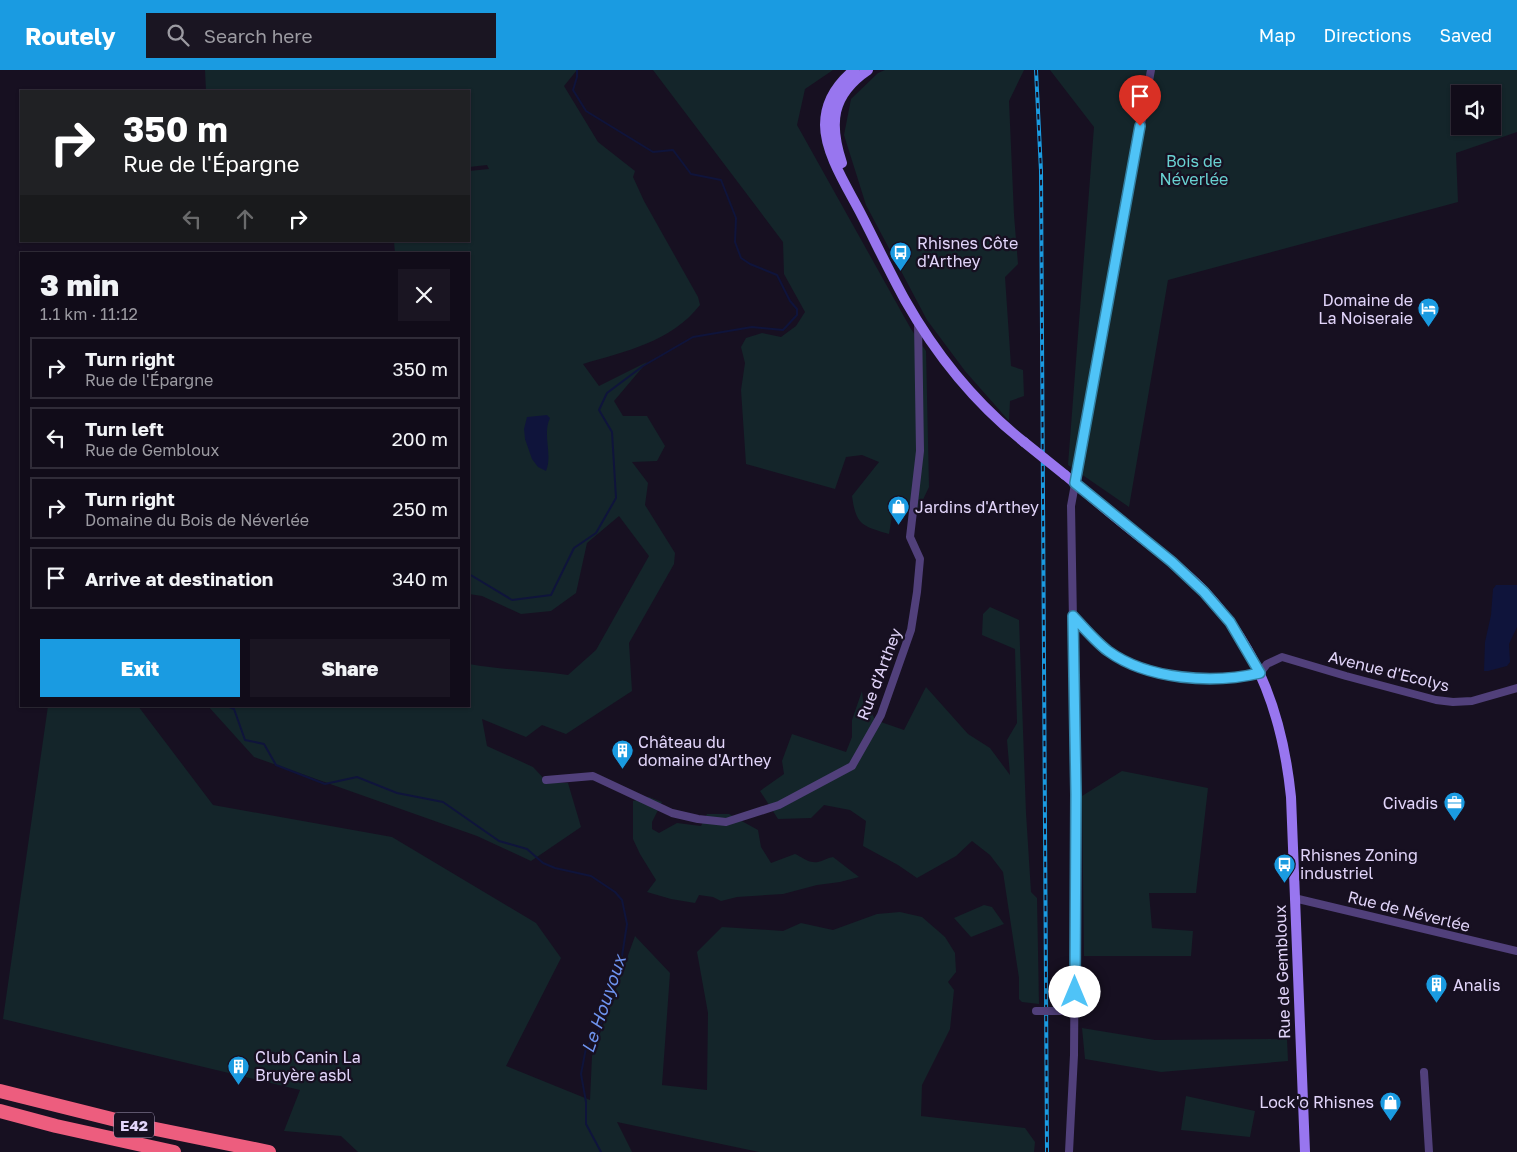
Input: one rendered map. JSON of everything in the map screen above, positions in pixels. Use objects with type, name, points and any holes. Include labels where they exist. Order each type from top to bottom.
[{"type":"highway","name":"E42","points":[[0,1092],[136,1125],[269,1152]]},
{"type":"highway","name":"E42","points":[[0,1111],[103,1137],[174,1152]]},
{"type":"main road","points":[[854,70],[833,91],[825,112],[825,127],[827,143],[838,170],[864,220]]},
{"type":"main road","points":[[864,220],[836,144],[834,126],[837,106],[846,91],[868,70]]},
{"type":"main road","name":"Rue de Gembloux","points":[[864,220],[904,299],[918,322],[972,393],[1005,427],[1172,562],[1204,592],[1230,622],[1260,673],[1272,701],[1280,728],[1291,798],[1304,1152]]},
{"type":"street","points":[[1070,1152],[1075,1012],[1076,794],[1071,506],[1150,70]]},
{"type":"street","name":"Rue d'Arthey","points":[[546,780],[593,776],[672,813],[698,819],[726,822],[780,805],[852,766],[881,714],[911,630],[917,592],[920,559],[910,537],[920,451],[918,322]]},
{"type":"street","points":[[1073,616],[1109,651],[1132,664],[1169,676],[1211,678],[1260,673]]},
{"type":"street","name":"Avenue d'Ecolys","points":[[1260,673],[1267,664],[1282,656],[1346,676],[1436,700],[1453,702],[1472,700],[1517,688]]},
{"type":"street","name":"Rue de Néverlée","points":[[1294,898],[1517,951]]},
{"type":"street","points":[[1036,1011],[1075,1012]]},
{"type":"street","points":[[1424,1072],[1429,1152]]},
{"type":"green space","points":[[205,70],[577,70],[564,86],[598,142],[635,171],[633,177],[644,201],[698,297],[700,305],[676,328],[647,344],[583,364],[599,386],[647,362],[614,401],[623,416],[647,416],[665,446],[657,461],[632,462],[648,483],[645,505],[675,553],[674,564],[629,643],[632,691],[566,734],[542,725],[526,737],[482,719],[487,746],[533,767],[548,783],[568,783],[581,827],[531,861],[477,836],[254,757],[209,707],[470,707],[470,664],[568,675],[596,650],[649,556],[619,516],[587,543],[576,593],[551,611],[521,614],[482,596],[470,594],[470,252],[395,252],[394,242],[470,242],[470,171],[489,169],[487,165],[470,167],[470,90],[206,90]],"holes":[[[546,426],[548,465],[525,439]]]},
{"type":"green space","points":[[653,70],[833,70],[805,89],[797,125],[911,329],[926,351],[929,487],[919,508],[892,516],[889,534],[872,529],[858,519],[852,496],[879,462],[862,455],[846,457],[835,489],[746,464],[741,390],[745,363],[741,347],[746,338],[762,333],[781,337],[796,326],[805,312],[784,274],[783,242]]},
{"type":"green space","points":[[885,70],[1024,70],[1009,101],[1018,264],[1005,277],[1011,366],[1023,370],[1024,396],[1010,401],[1009,421],[965,371],[927,320],[866,205],[844,135],[851,99],[878,73]]},
{"type":"green space","name":"Bois de Néverlée","points":[[1050,70],[1517,70],[1517,132],[1456,153],[1458,202],[1168,280],[1129,507],[1068,465],[1094,127]]},
{"type":"green space","points":[[990,607],[1019,620],[1026,813],[1031,892],[1037,898],[1039,1004],[1022,1002],[1019,999],[1019,978],[1003,872],[990,855],[972,841],[956,856],[917,878],[863,846],[866,821],[850,810],[824,805],[811,818],[778,819],[760,791],[784,774],[782,761],[792,734],[846,752],[852,737],[852,720],[862,691],[864,708],[870,709],[875,720],[904,730],[926,687],[968,734],[990,748],[1010,775],[1007,740],[1017,723],[1015,649],[982,635],[983,614]]},
{"type":"green space","points":[[48,707],[139,707],[213,805],[392,837],[536,923],[561,958],[506,1066],[590,1100],[592,1056],[635,936],[670,973],[662,1085],[707,1090],[708,1013],[697,952],[722,927],[783,931],[801,923],[833,930],[877,914],[900,912],[922,917],[945,937],[955,953],[956,972],[948,982],[954,990],[950,1029],[922,1085],[921,1116],[1025,1128],[1035,1142],[1034,1152],[759,1152],[617,1122],[632,1152],[358,1152],[341,1136],[284,1131],[300,1090],[3,1019]]},
{"type":"green space","points":[[1122,771],[1208,788],[1196,893],[1149,893],[1152,928],[1193,931],[1191,956],[1084,956],[1082,796]]},
{"type":"green space","points":[[649,797],[662,802],[652,822],[652,829],[659,833],[677,823],[701,826],[707,814],[729,814],[758,830],[761,847],[771,863],[795,854],[815,862],[833,857],[859,877],[783,894],[737,897],[721,901],[713,897],[699,895],[695,903],[647,892],[656,880],[633,839],[633,801]]},
{"type":"green space","points":[[984,905],[992,907],[1004,924],[971,937],[954,918]]},
{"type":"green space","points":[[1082,1028],[1155,1040],[1287,1039],[1288,1061],[1161,1072],[1085,1059]]},
{"type":"green space","points":[[1186,1096],[1255,1111],[1250,1137],[1181,1130]]},
{"type":"shaded area","points":[[547,415],[550,418],[547,431],[548,465],[546,471],[538,467],[532,459],[525,439],[524,429],[527,417]]},
{"type":"shaded area","points":[[1496,585],[1517,585],[1517,627],[1509,644],[1510,662],[1507,666],[1484,671],[1485,642],[1491,615],[1493,589]]},
{"type":"waterway","name":"Le Houyoux","points":[[470,575],[512,600],[551,595],[574,548],[596,533],[616,498],[612,432],[599,410],[607,393],[643,366],[693,337],[752,327],[783,330],[797,315],[797,309],[790,301],[777,275],[750,264],[741,258],[735,242],[736,218],[721,180],[691,174],[673,150],[653,152],[586,111],[573,90],[577,70]]},
{"type":"waterway","name":"Le Houyoux","points":[[229,707],[234,709],[245,740],[264,744],[276,765],[325,784],[357,777],[397,793],[443,802],[499,841],[527,849],[543,863],[555,868],[591,876],[615,892],[622,900],[627,924],[620,969],[598,1032],[586,1048],[581,1074],[586,1102],[586,1124],[601,1152]]},
{"type":"railway","points":[[1036,70],[1041,171],[1047,1152]]},
{"type":"place","name":"Rhisnes Côte d'Arthey","points":[[901,271]]},
{"type":"place","name":"Domaine de La Noiseraie","points":[[1429,328]]},
{"type":"place","name":"Jardins d'Arthey","points":[[899,526]]},
{"type":"place","name":"Château du domaine d'Arthey","points":[[622,770]]},
{"type":"place","name":"Civadis","points":[[1454,822]]},
{"type":"place","name":"Rhisnes Zoning industriel","points":[[1284,883]]},
{"type":"place","name":"Analis","points":[[1437,1004]]},
{"type":"place","name":"Club Canin La Bruyère asbl","points":[[239,1085]]},
{"type":"place","name":"Lock'o Rhisnes","points":[[1390,1121]]},
{"type":"route","points":[[1075,992],[1076,794],[1073,616],[1109,651],[1132,664],[1169,676],[1211,678],[1260,673],[1230,622],[1204,592],[1172,562],[1075,483],[1140,126]]}]
